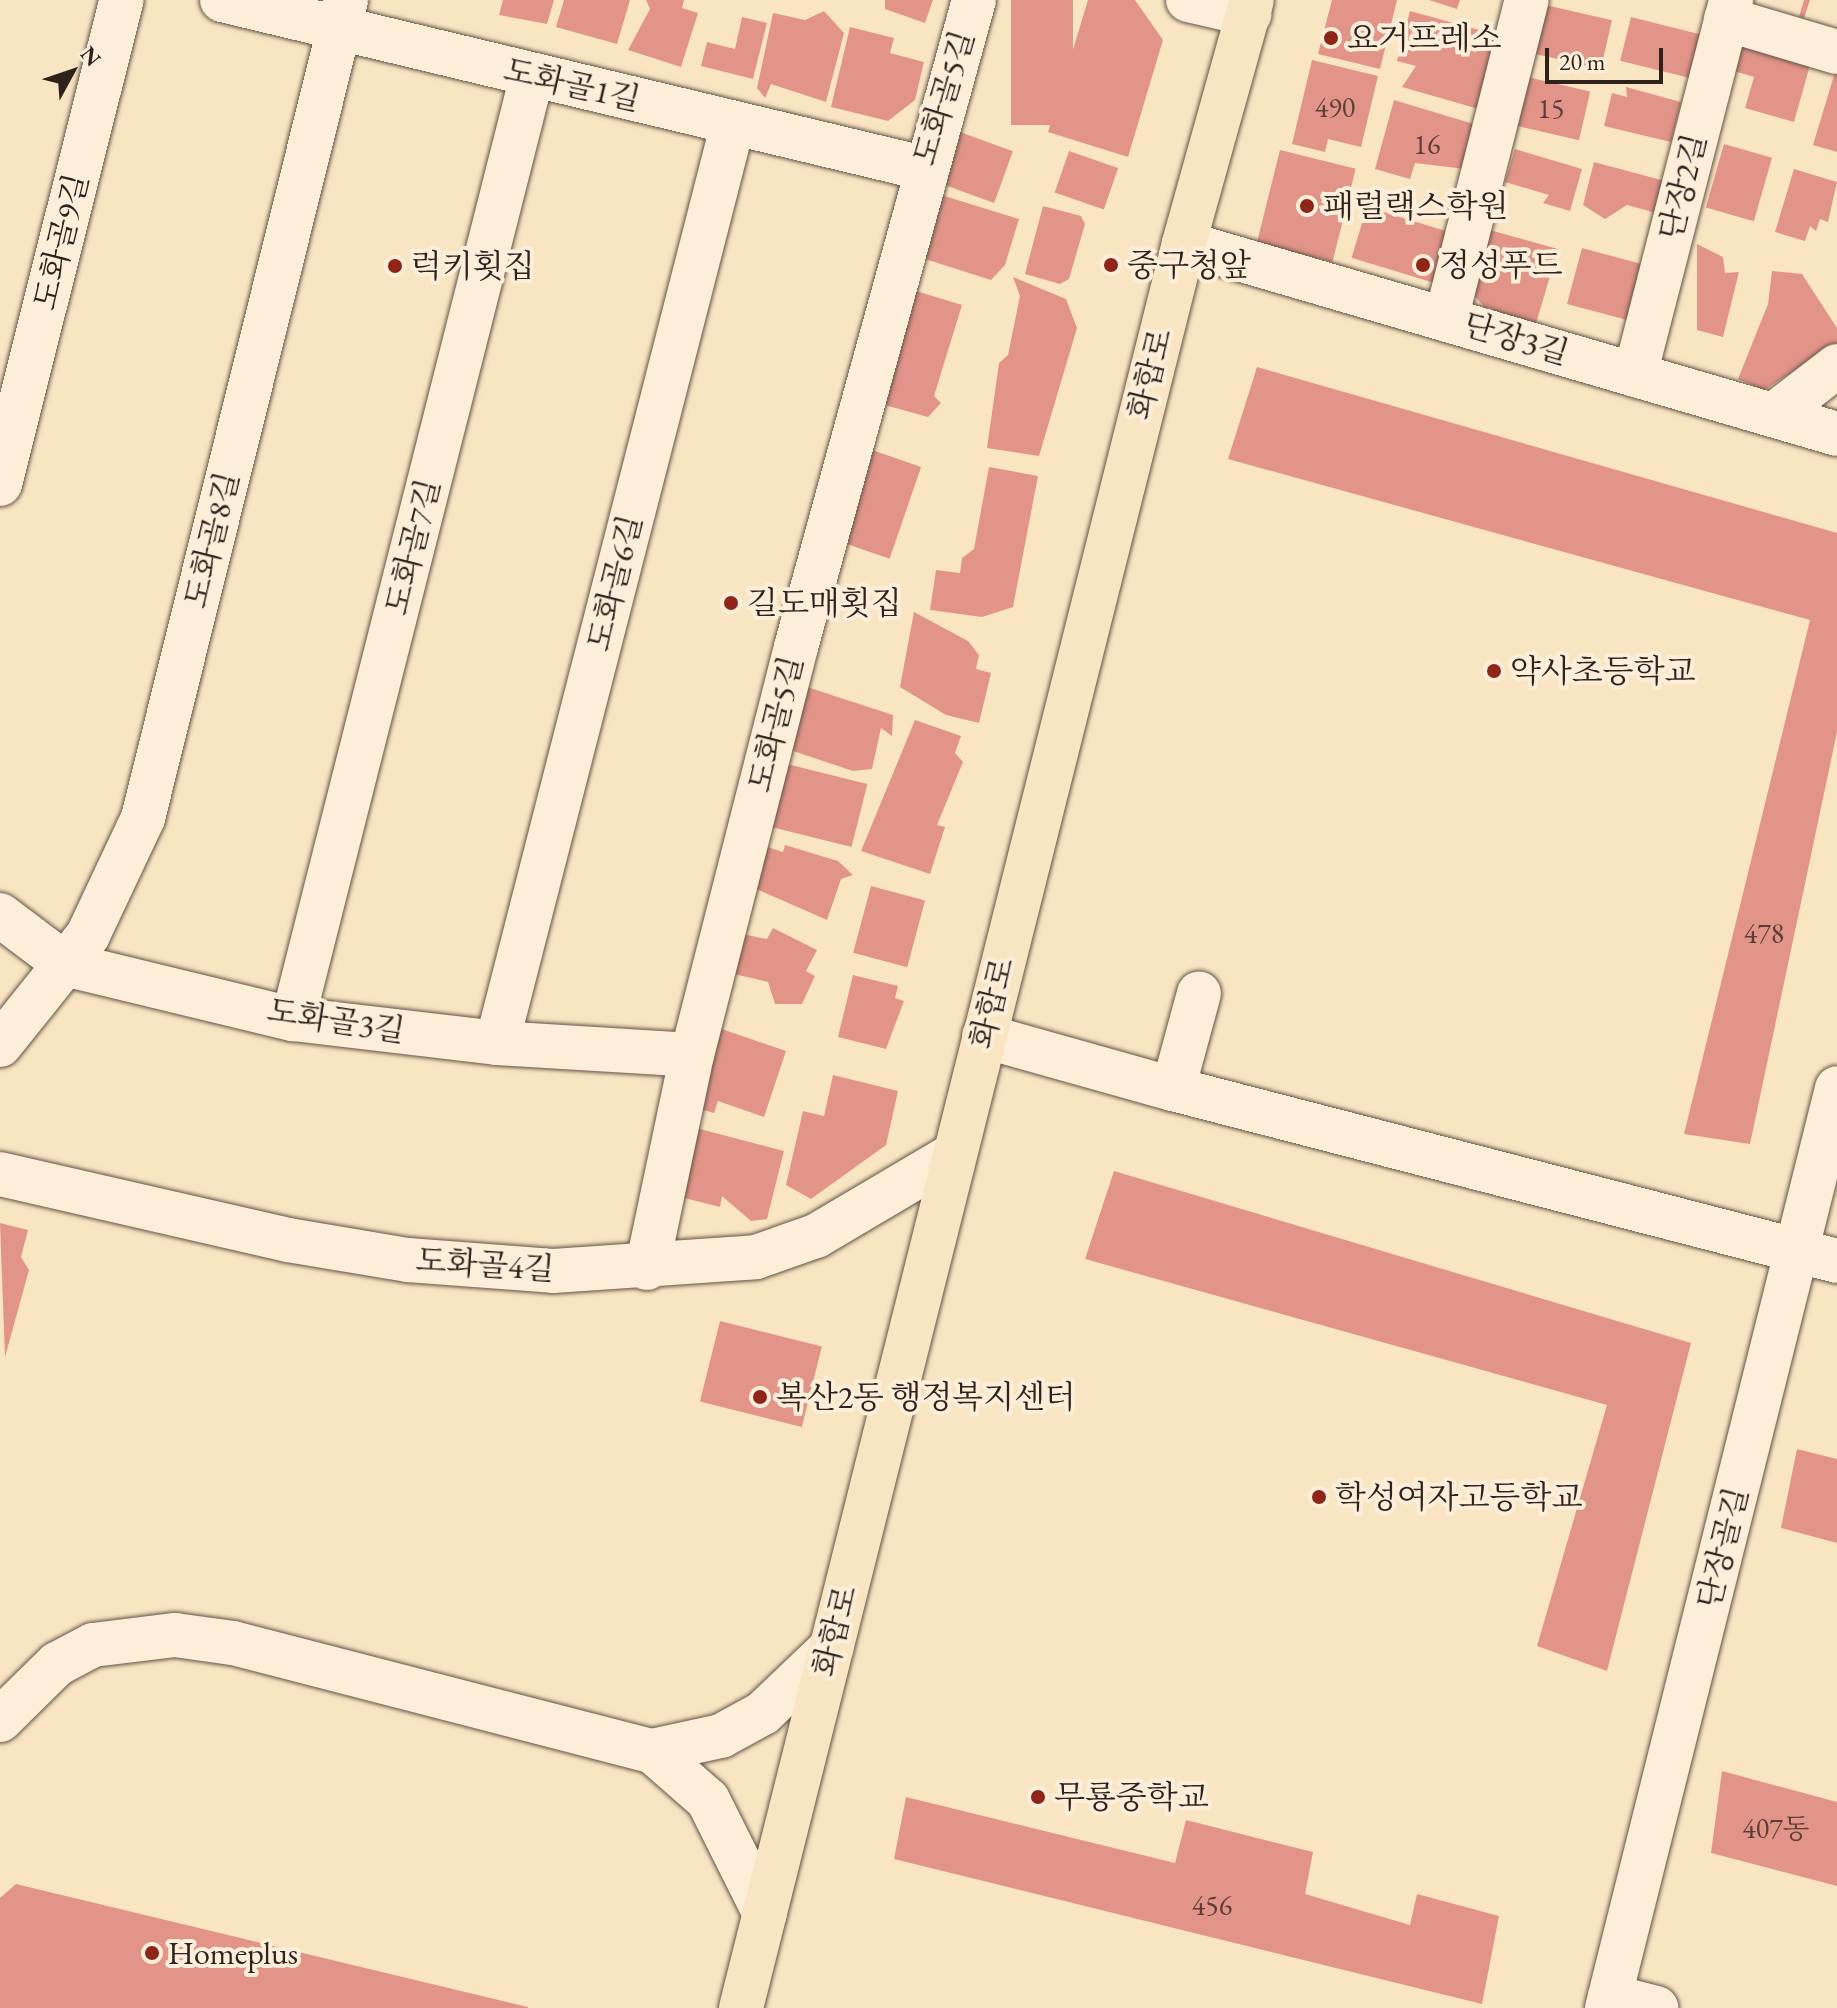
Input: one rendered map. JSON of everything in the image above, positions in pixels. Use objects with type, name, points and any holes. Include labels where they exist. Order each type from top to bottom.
[{"type":"main road","name":"화합로","points":[[741,2008],[1184,243],[1251,7]]},
{"type":"street","name":"도화골9길","points":[[0,484],[122,0]]},
{"type":"street","name":"도화골1길","points":[[222,0],[343,15],[532,76],[923,168]]},
{"type":"street","name":"도화골5길","points":[[647,1268],[692,1055],[923,168],[974,0]]},
{"type":"street","points":[[1188,0],[1251,7]]},
{"type":"street","points":[[1446,319],[1527,0]]},
{"type":"street","points":[[1729,10],[1837,52]]},
{"type":"street","name":"단장2길","points":[[1635,375],[1729,10]]},
{"type":"street","name":"도화골8길","points":[[0,1045],[88,935],[143,818],[343,15]]},
{"type":"street","name":"도화골7길","points":[[293,1019],[532,76]]},
{"type":"street","name":"도화골6길","points":[[497,1043],[733,123]]},
{"type":"street","name":"단장3길","points":[[1184,243],[1776,413],[1837,434]]},
{"type":"street","points":[[1776,413],[1837,366]]},
{"type":"street","name":"도화골3길","points":[[0,915],[65,964],[293,1019],[497,1043],[692,1055]]},
{"type":"street","points":[[1173,1089],[1199,993]]},
{"type":"street","points":[[984,1036],[1173,1089],[1817,1255]]},
{"type":"street","name":"단장골길","points":[[1608,2002],[1817,1255],[1837,1088]]},
{"type":"street","name":"도화골4길","points":[[0,1174],[408,1260],[553,1271],[647,1268],[756,1257],[816,1236],[953,1155]]},
{"type":"street","points":[[0,1720],[57,1664],[93,1645],[175,1635],[652,1751],[721,1736],[763,1713],[832,1647]]},
{"type":"street","points":[[652,1751],[708,1800],[765,1914]]},
{"type":"street","points":[[1608,2002],[1656,2008]]},
{"type":"building","points":[[503,0],[554,0],[547,24],[499,15]]},
{"type":"building","points":[[564,0],[630,0],[617,44],[556,27]]},
{"type":"building","points":[[646,0],[684,0],[682,8],[698,13],[681,67],[628,50],[650,9]]},
{"type":"building","points":[[885,0],[933,0],[925,23],[885,9]]},
{"type":"building","points":[[1011,0],[1073,0],[1073,125],[1011,125]]},
{"type":"building","points":[[1088,0],[1135,0],[1163,40],[1128,157],[1048,132]]},
{"type":"building","points":[[1332,0],[1397,0],[1380,69],[1318,54]]},
{"type":"building","points":[[1429,0],[1460,0],[1457,9]]},
{"type":"building","points":[[1804,0],[1810,0],[1804,18],[1799,17]]},
{"type":"building","points":[[1537,3],[1612,20],[1601,69],[1526,52]]},
{"type":"building","points":[[824,11],[844,33],[826,102],[771,84],[765,98],[757,88],[773,13],[805,20]]},
{"type":"building","points":[[1410,11],[1501,36],[1482,110],[1402,87],[1416,66],[1397,61]]},
{"type":"building","points":[[742,17],[767,23],[753,79],[701,66],[707,42],[735,49]]},
{"type":"building","points":[[1631,17],[1704,35],[1693,79],[1620,61]]},
{"type":"building","points":[[850,27],[894,38],[890,53],[924,62],[915,100],[888,121],[831,107]]},
{"type":"building","points":[[1760,35],[1814,51],[1794,122],[1745,108],[1754,77],[1734,71],[1740,49]]},
{"type":"building","points":[[1312,60],[1378,76],[1361,147],[1328,139],[1325,152],[1292,144]]},
{"type":"building","points":[[1837,72],[1837,152],[1813,145]]},
{"type":"building","points":[[1523,76],[1590,92],[1579,140],[1512,125]]},
{"type":"building","points":[[1626,87],[1681,102],[1671,142],[1604,126],[1612,93],[1627,97]]},
{"type":"building","points":[[1394,100],[1477,125],[1465,169],[1415,163],[1410,179],[1375,169]]},
{"type":"building","points":[[949,128],[1013,151],[994,203],[930,180]]},
{"type":"building","points":[[1724,144],[1772,158],[1754,221],[1706,207]]},
{"type":"building","points":[[1515,149],[1582,169],[1570,211],[1543,203],[1549,195],[1505,182]]},
{"type":"building","name":"패럴랙스학원","points":[[1280,150],[1356,169],[1332,262],[1257,243]]},
{"type":"building","points":[[1069,151],[1118,168],[1104,210],[1055,193]]},
{"type":"building","points":[[1594,162],[1665,181],[1656,213],[1627,205],[1605,219],[1583,205]]},
{"type":"building","points":[[1794,169],[1837,182],[1828,222],[1820,219],[1816,231],[1810,226],[1805,241],[1775,232]]},
{"type":"building","points":[[922,189],[1019,219],[1005,265],[991,280],[903,252]]},
{"type":"building","points":[[1043,206],[1081,216],[1085,224],[1069,279],[1060,284],[1025,274]]},
{"type":"building","points":[[1367,207],[1448,232],[1433,283],[1352,258]]},
{"type":"building","points":[[1486,229],[1558,249],[1535,327],[1489,313],[1469,289]]},
{"type":"building","points":[[1697,244],[1723,257],[1725,273],[1739,272],[1723,337],[1697,330]]},
{"type":"building","points":[[1582,248],[1645,265],[1630,321],[1567,304]]},
{"type":"building","points":[[1772,271],[1802,274],[1837,328],[1837,343],[1764,390],[1738,379],[1768,304]]},
{"type":"building","points":[[1013,277],[1066,299],[1077,328],[1039,456],[987,448],[999,363],[1008,355],[1020,296]]},
{"type":"building","points":[[913,290],[962,305],[934,396],[941,403],[928,417],[874,402]]},
{"type":"building","points":[[1257,367],[1837,533],[1837,732],[1750,1144],[1684,1134],[1810,620],[1228,459]]},
{"type":"building","points":[[872,450],[921,467],[890,559],[840,542]]},
{"type":"building","points":[[989,467],[1038,476],[1013,607],[982,617],[930,610],[936,570],[960,573],[962,558],[974,549]]},
{"type":"building","points":[[914,612],[968,641],[979,655],[976,669],[991,673],[979,723],[946,715],[900,687]]},
{"type":"building","points":[[804,686],[893,715],[892,736],[881,728],[872,769],[853,771],[784,748]]},
{"type":"building","points":[[915,720],[961,736],[955,753],[963,762],[937,825],[945,827],[930,874],[861,851]]},
{"type":"building","points":[[779,762],[867,784],[852,847],[763,825]]},
{"type":"building","points":[[785,845],[838,861],[853,875],[841,879],[827,920],[752,887],[764,846],[783,852]]},
{"type":"building","points":[[871,886],[925,900],[907,967],[853,953]]},
{"type":"building","points":[[773,928],[817,950],[806,971],[815,976],[802,1004],[775,1004],[768,982],[734,974],[742,934],[767,939]]},
{"type":"building","points":[[853,975],[898,986],[895,998],[904,1001],[886,1049],[838,1037]]},
{"type":"building","points":[[713,1026],[786,1051],[764,1117],[718,1101],[714,1113],[700,1109]]},
{"type":"building","points":[[833,1075],[898,1091],[886,1145],[811,1199],[786,1185],[803,1111],[824,1116]]},
{"type":"building","points":[[696,1128],[784,1151],[767,1219],[751,1221],[722,1196],[720,1207],[673,1195]]},
{"type":"building","points":[[1114,1171],[1691,1343],[1607,1671],[1537,1646],[1607,1405],[1085,1259]]},
{"type":"building","points":[[0,1223],[28,1230],[21,1257],[29,1270],[5,1357]]},
{"type":"building","points":[[720,1321],[822,1346],[802,1427],[700,1402]]},
{"type":"building","points":[[1797,1449],[1837,1459],[1837,1543],[1781,1528]]},
{"type":"building","points":[[1722,1771],[1837,1802],[1837,1886],[1711,1853]]},
{"type":"building","points":[[906,1797],[1175,1863],[1186,1820],[1313,1852],[1305,1894],[1410,1925],[1417,1894],[1499,1916],[1482,2004],[894,1859]]},
{"type":"building","name":"Homeplus","points":[[16,1884],[528,2008],[0,2008],[0,1898]]},
{"type":"place","name":"요거프레소","points":[[1331,38]]},
{"type":"place","name":"패럴랙스학원","points":[[1307,206]]},
{"type":"place","name":"중구청앞","points":[[1111,265]]},
{"type":"place","name":"정성푸드","points":[[1423,265]]},
{"type":"place","name":"럭키횟집","points":[[395,266]]},
{"type":"place","name":"길도매횟집","points":[[731,603]]},
{"type":"place","name":"약사초등학교","points":[[1494,671]]},
{"type":"place","name":"복산2동 행정복지센터","points":[[760,1397]]},
{"type":"place","name":"학성여자고등학교","points":[[1319,1497]]},
{"type":"place","name":"무룡중학교","points":[[1038,1797]]},
{"type":"place","name":"Homeplus","points":[[152,1953]]}]
